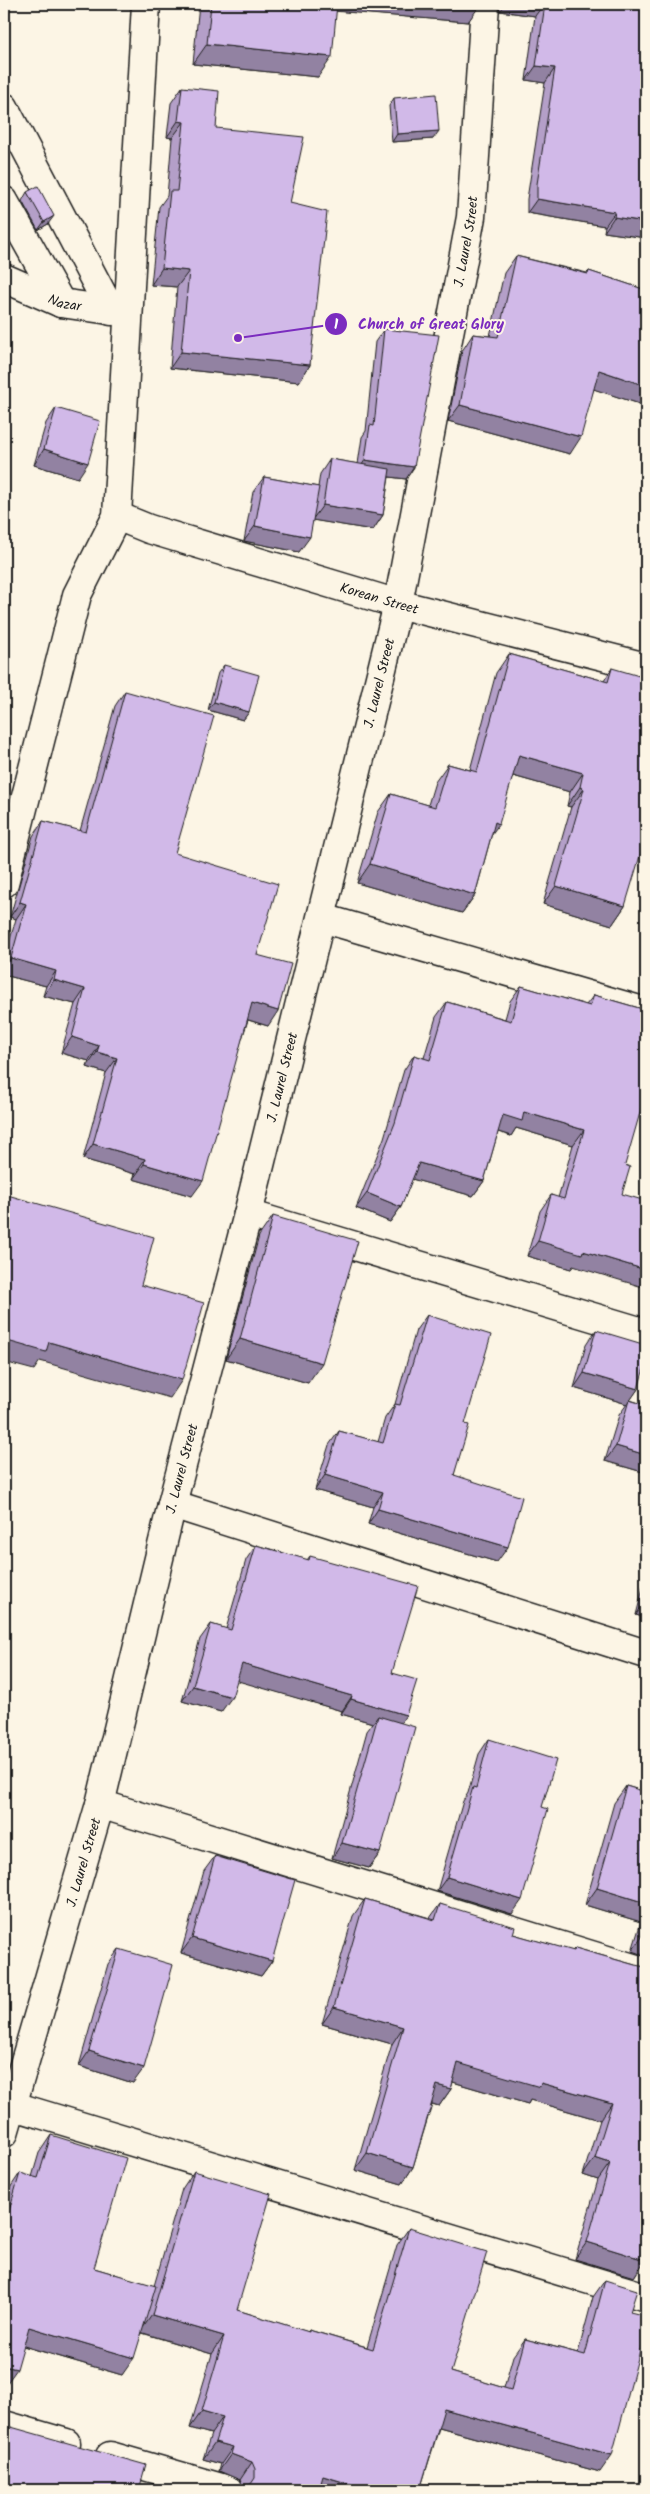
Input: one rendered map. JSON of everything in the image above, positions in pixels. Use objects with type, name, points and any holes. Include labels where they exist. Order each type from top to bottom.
[{"type":"street","points":[[4,883],[77,595],[117,516],[120,312],[146,4]]},
{"type":"street","name":"J. Laurel Street","points":[[4,2133],[8,2104],[100,1804],[172,1504],[248,1214],[398,604],[471,217],[485,4]]},
{"type":"street","points":[[4,107],[120,312]]},
{"type":"street","points":[[4,200],[61,304]]},
{"type":"street","name":"Nazar","points":[[4,278],[61,304],[120,312]]},
{"type":"street","name":"Korean Street","points":[[117,516],[149,529],[398,604],[646,667]]},
{"type":"street","points":[[322,918],[646,1012]]},
{"type":"street","points":[[248,1214],[646,1333]]},
{"type":"street","points":[[172,1504],[646,1654]]},
{"type":"street","points":[[100,1804],[646,1972]]},
{"type":"street","points":[[8,2104],[646,2297]]},
{"type":"street","points":[[4,2425],[228,2490]]},
{"type":"building","points":[[211,4],[337,4],[332,57],[207,44]]},
{"type":"building","points":[[427,4],[479,4],[478,8]]},
{"type":"building","points":[[545,4],[646,4],[646,222],[614,217],[615,212],[537,199],[537,184],[555,68],[536,66]]},
{"type":"building","points":[[182,87],[219,91],[216,128],[304,137],[290,203],[327,212],[310,365],[181,352],[189,271],[162,268],[170,191],[177,191],[184,122],[178,121]]},
{"type":"building","points":[[436,94],[439,131],[397,134],[394,98]]},
{"type":"building","points":[[38,186],[54,216],[44,222],[27,192]]},
{"type":"building","points":[[516,256],[588,274],[589,271],[646,290],[646,386],[599,370],[581,437],[460,405],[473,334],[498,337]]},
{"type":"building","points":[[384,329],[439,335],[414,467],[365,460],[370,425],[374,426]]},
{"type":"building","points":[[56,408],[100,421],[88,463],[44,449]]},
{"type":"building","points":[[330,459],[390,469],[383,515],[323,505]]},
{"type":"building","points":[[264,477],[319,487],[310,537],[255,526]]},
{"type":"building","points":[[509,654],[608,682],[612,668],[646,678],[646,836],[625,906],[556,886],[584,789],[580,787],[583,773],[519,755],[499,824],[495,822],[475,895],[370,864],[391,794],[435,807],[448,764],[477,772]]},
{"type":"building","points":[[224,665],[259,675],[249,712],[214,702]]},
{"type":"building","points":[[125,691],[214,716],[175,853],[278,884],[257,955],[291,964],[278,1011],[252,1003],[203,1181],[144,1164],[145,1159],[93,1144],[117,1058],[97,1052],[99,1046],[72,1037],[85,989],[54,980],[56,971],[11,958],[26,904],[20,902],[43,821],[86,832]]},
{"type":"building","points":[[521,986],[590,1006],[594,995],[646,1010],[646,1092],[625,1165],[630,1167],[622,1194],[646,1201],[646,1270],[583,1251],[582,1254],[538,1241],[551,1195],[564,1199],[584,1130],[524,1112],[522,1121],[503,1115],[484,1181],[419,1163],[401,1207],[367,1193],[395,1123],[414,1055],[430,1060],[447,1002],[511,1021]]},
{"type":"building","points":[[4,1194],[154,1237],[141,1285],[204,1303],[182,1380],[49,1342],[46,1352],[4,1340]]},
{"type":"building","points":[[273,1216],[358,1241],[322,1363],[240,1339]]},
{"type":"building","points":[[427,1315],[491,1335],[465,1424],[469,1425],[454,1475],[522,1497],[508,1547],[378,1509],[383,1492],[325,1475],[339,1431],[383,1443],[395,1404],[400,1405]]},
{"type":"building","points":[[596,1330],[646,1345],[646,1361],[638,1389],[584,1373]]},
{"type":"building","points":[[629,1400],[646,1405],[646,1455],[616,1446]]},
{"type":"building","points":[[256,1545],[309,1560],[310,1556],[418,1586],[392,1673],[417,1680],[406,1715],[351,1699],[352,1696],[242,1664],[232,1697],[193,1686],[211,1624],[231,1630]]},
{"type":"building","points":[[378,1716],[415,1727],[380,1853],[342,1843]]},
{"type":"building","points":[[489,1739],[556,1760],[542,1807],[548,1809],[522,1900],[447,1877],[473,1787],[476,1788]]},
{"type":"building","points":[[626,1786],[646,1792],[646,1903],[597,1888]]},
{"type":"building","points":[[215,1856],[295,1880],[272,1961],[192,1938]]},
{"type":"building","points":[[365,1899],[435,1920],[440,1904],[515,1927],[513,1934],[574,1951],[575,1948],[646,1967],[645,2260],[587,2242],[610,2163],[595,2158],[612,2103],[541,2083],[540,2087],[458,2063],[451,2089],[437,2085],[413,2167],[367,2153],[403,2027],[334,2007]]},
{"type":"building","points":[[119,1949],[173,1965],[144,2068],[89,2051]]},
{"type":"building","points":[[51,2135],[126,2158],[94,2268],[156,2286],[134,2358],[29,2327],[17,2369],[4,2366],[4,2245],[7,2235],[4,2234],[4,2228],[20,2173],[38,2178]]},
{"type":"building","points":[[194,2171],[271,2194],[237,2310],[309,2332],[309,2330],[373,2349],[409,2228],[487,2252],[451,2372],[511,2390],[525,2339],[585,2355],[605,2280],[637,2290],[630,2312],[646,2316],[646,2328],[612,2455],[444,2409],[420,2490],[371,2490],[323,2476],[319,2490],[221,2490],[223,2484],[243,2488],[251,2484],[255,2478],[255,2469],[252,2462],[231,2454],[233,2447],[215,2442],[223,2417],[202,2411],[224,2336],[152,2315]]},
{"type":"building","points":[[4,2425],[146,2465],[139,2490],[4,2490]]},
{"type":"place","name":"Church of Great Glory","points":[[238,338]]}]
